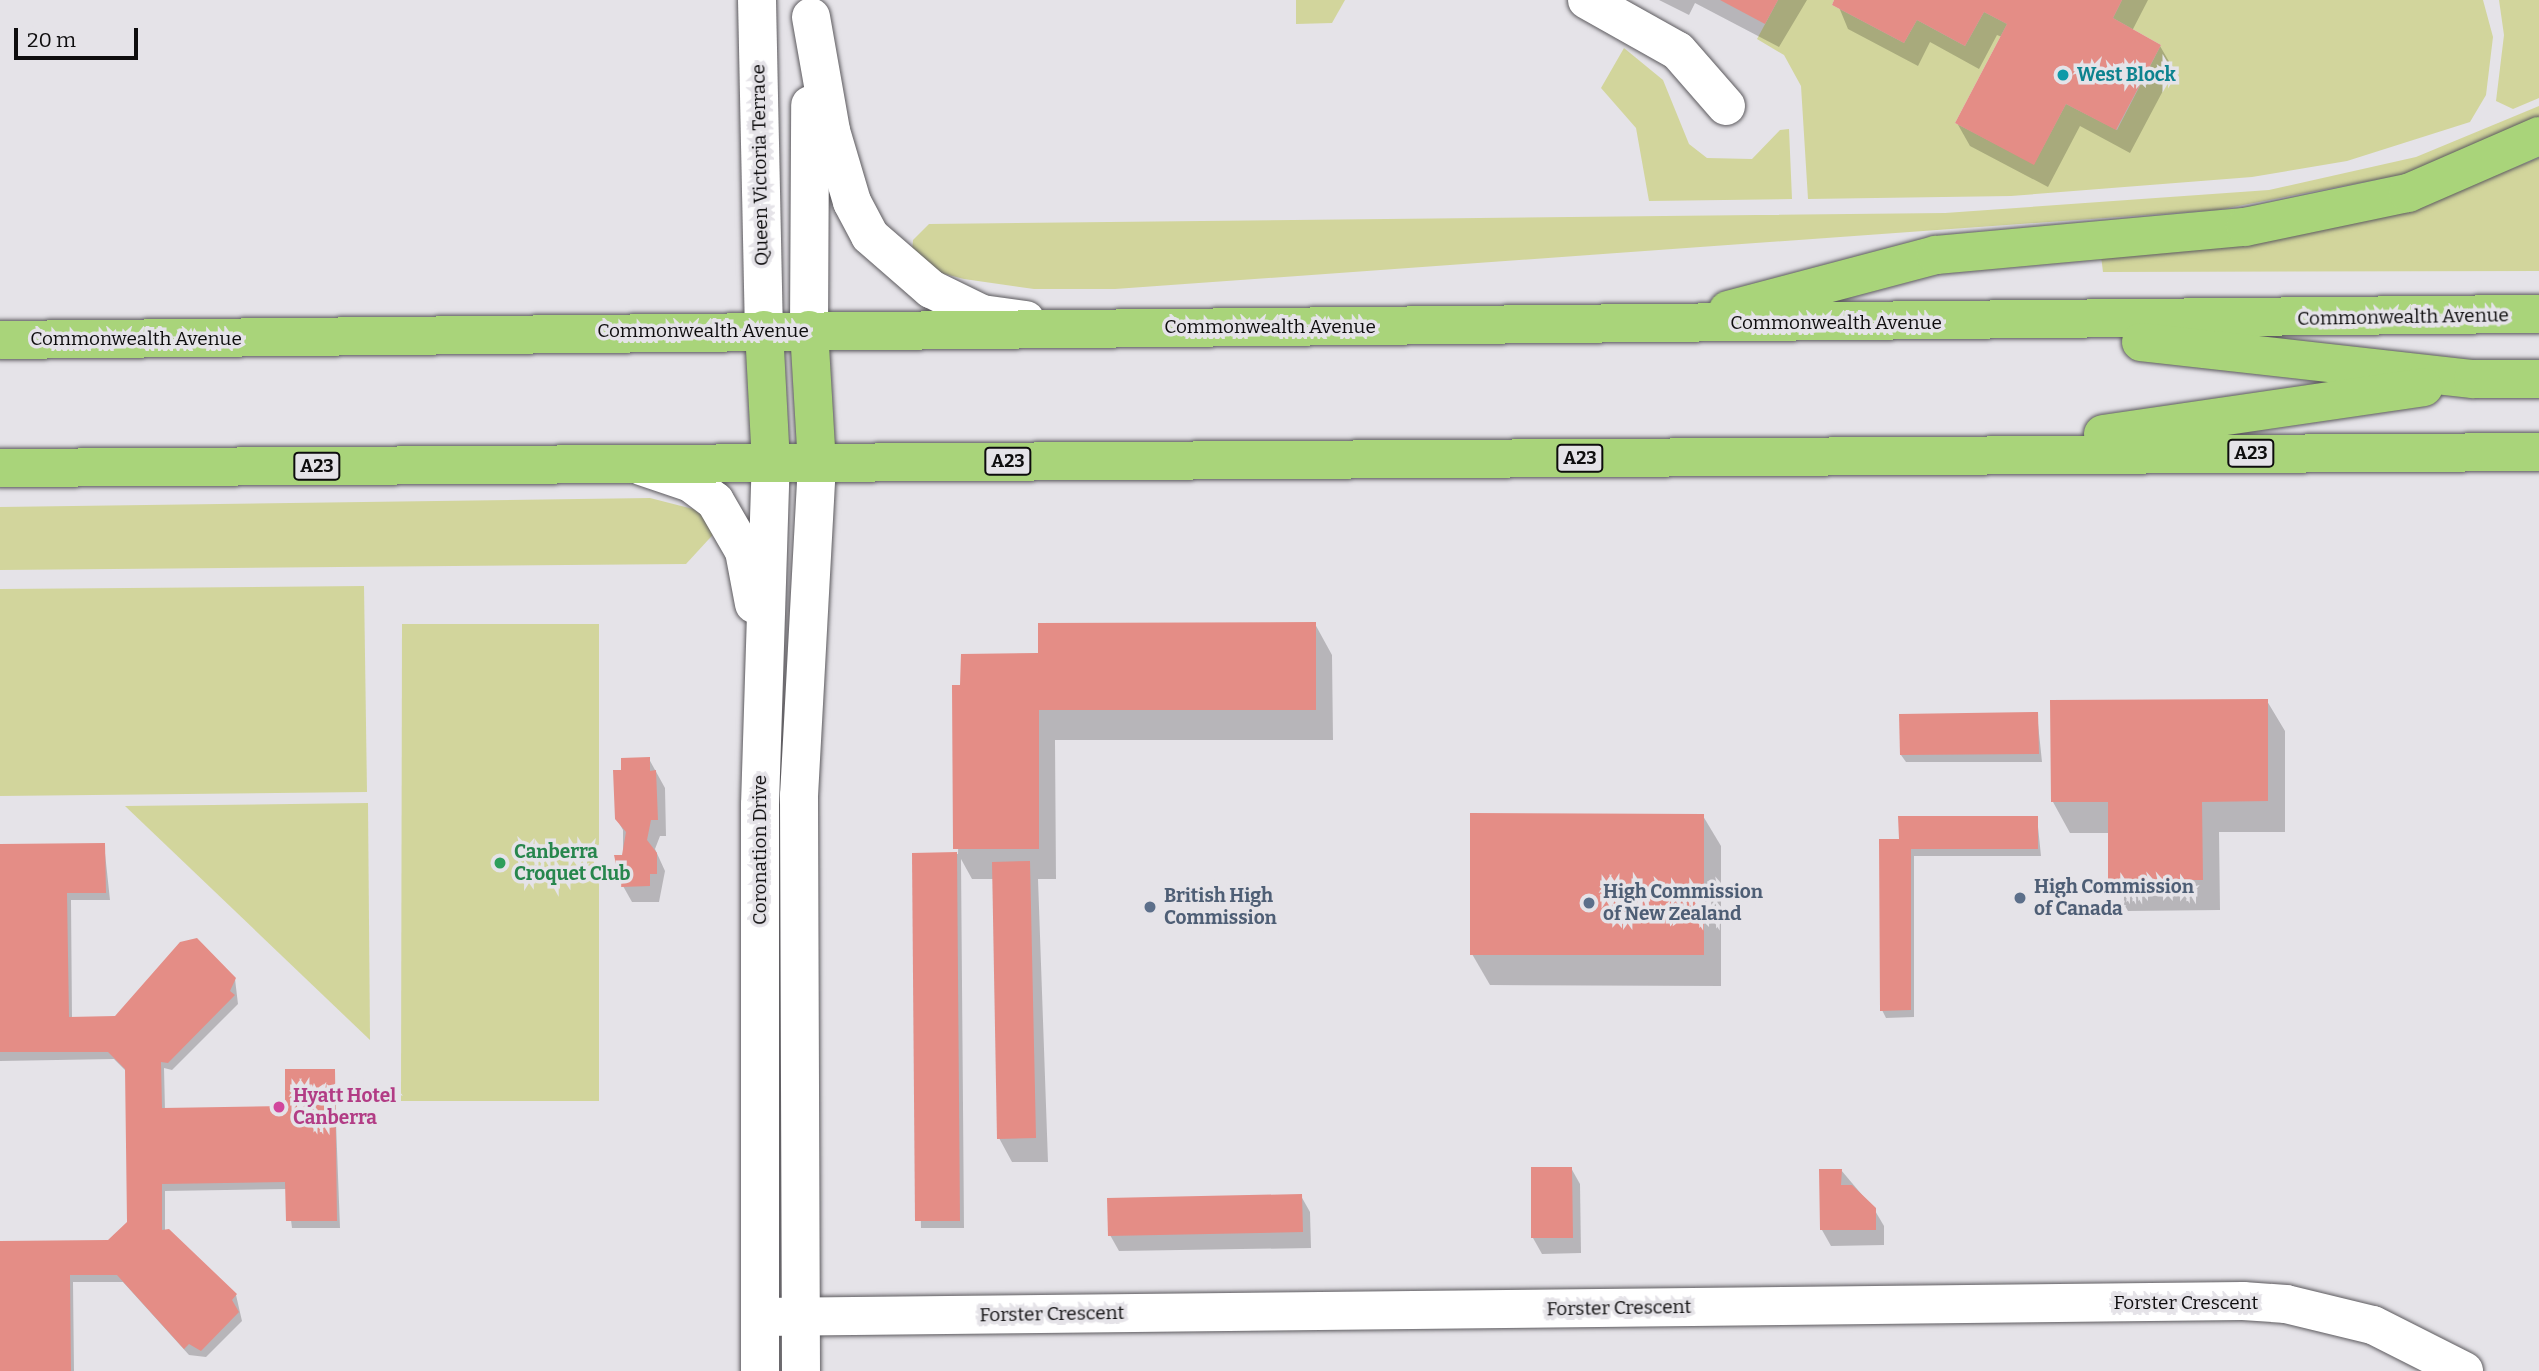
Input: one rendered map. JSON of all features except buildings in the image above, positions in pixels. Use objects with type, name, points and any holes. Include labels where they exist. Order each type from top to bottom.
[{"type":"highway","points":[[1676,324],[1936,255],[2245,227],[2408,193],[2539,136]]},
{"type":"highway","name":"Commonwealth Avenue","points":[[0,340],[764,330],[1968,323],[2539,313]]},
{"type":"highway","points":[[1968,323],[2450,380],[2539,379]]},
{"type":"highway","name":"Coronation Drive","points":[[764,330],[771,462]]},
{"type":"highway","name":"Coronation Drive","points":[[810,330],[817,463]]},
{"type":"highway","points":[[1962,454],[2450,380]]},
{"type":"highway","name":"A23","points":[[0,468],[2539,452]]},
{"type":"street","name":"Queen Victoria Terrace","points":[[757,0],[764,330]]},
{"type":"street","points":[[1587,0],[1678,51],[1726,106]]},
{"type":"street","points":[[811,8],[831,131],[852,202],[870,236],[931,289],[982,314],[1091,328]]},
{"type":"street","points":[[810,330],[811,8]]},
{"type":"street","name":"Coronation Drive","points":[[760,1371],[762,683],[771,462]]},
{"type":"street","name":"Coronation Drive","points":[[801,1371],[799,796],[817,463]]},
{"type":"street","points":[[634,464],[691,483],[715,501],[732,525],[752,582],[762,683]]},
{"type":"street","name":"Forster Crescent","points":[[760,1317],[2243,1301],[2286,1304],[2373,1325],[2464,1371]]},
{"type":"green space","points":[[1296,0],[1345,0],[1332,23],[1296,24]]},
{"type":"green space","points":[[1778,0],[1834,0],[1832,5],[1904,43],[1917,20],[1965,46],[1984,12],[2007,24],[1955,123],[2034,164],[2066,104],[2117,130],[2161,45],[2113,18],[2122,0],[2483,0],[2493,37],[2486,95],[2470,122],[2347,161],[2252,177],[2011,196],[1808,199],[1801,86],[1784,55],[1757,39]]},
{"type":"green space","points":[[2499,0],[2539,0],[2539,98],[2513,109],[2496,101],[2504,35]]},
{"type":"green space","points":[[1624,48],[1663,80],[1689,144],[1707,158],[1752,159],[1780,130],[1789,129],[1792,199],[1649,201],[1636,128],[1601,88]]},
{"type":"green space","points":[[2539,106],[2539,121],[2406,174],[2217,210],[1115,289],[1034,289],[964,279],[941,273],[912,252],[913,240],[929,224],[1945,213],[2269,190],[2416,157]]},
{"type":"green space","points":[[2539,158],[2539,271],[2103,272],[2101,256],[2422,204]]},
{"type":"green space","points":[[650,498],[693,509],[720,527],[686,564],[0,570],[0,507]]},
{"type":"green space","points":[[364,586],[367,792],[0,796],[0,589]]},
{"type":"green space","name":"Canberra Croquet Club","points":[[402,624],[599,624],[599,1101],[401,1101]]},
{"type":"green space","points":[[368,803],[370,1040],[125,806]]},
{"type":"place","name":"West Block","points":[[2063,75]]},
{"type":"place","name":"Canberra Croquet Club","points":[[500,863]]},
{"type":"place","name":"High Commission of Canada","points":[[2020,898]]},
{"type":"place","name":"High Commission of New Zealand","points":[[1589,903]]},
{"type":"place","name":"British High Commission","points":[[1150,907]]},
{"type":"place","name":"Hyatt Hotel Canberra","points":[[279,1107]]}]
